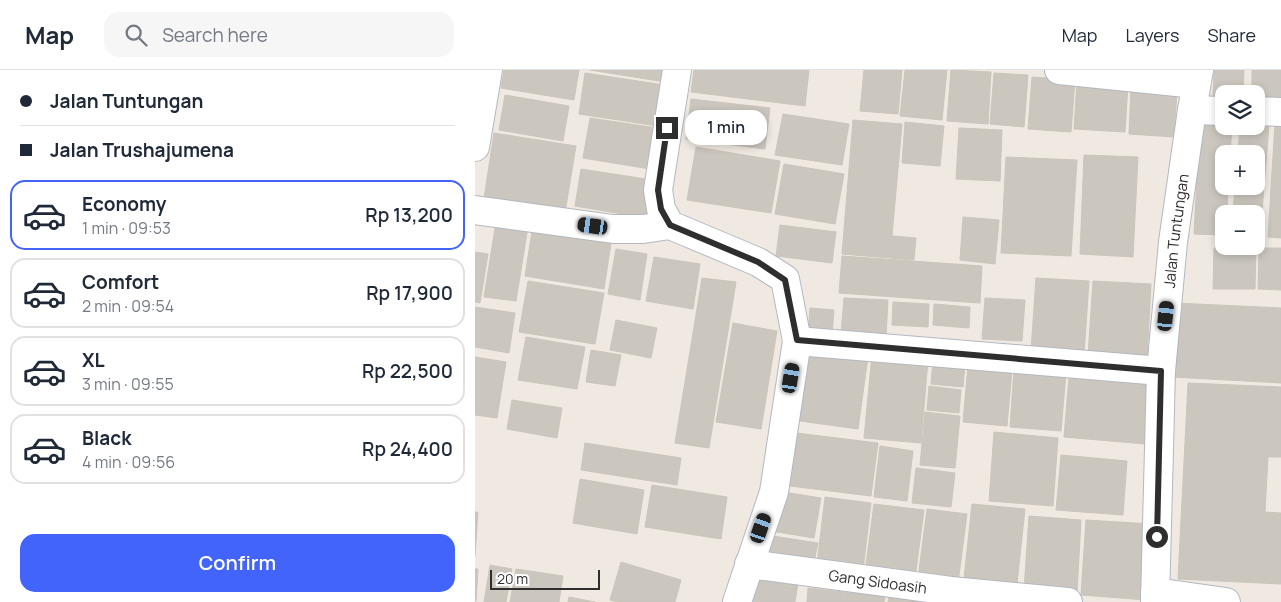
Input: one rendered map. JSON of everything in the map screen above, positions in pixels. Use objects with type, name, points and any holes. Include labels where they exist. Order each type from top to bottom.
[{"type":"street","points":[[475,147],[488,70]]},
{"type":"street","points":[[670,225],[661,209],[658,190],[677,70]]},
{"type":"street","points":[[1059,70],[1196,88],[1215,104]]},
{"type":"street","name":"Jalan Tuntungan","points":[[1155,597],[1161,371],[1173,242],[1196,88]]},
{"type":"street","points":[[1265,111],[1281,112]]},
{"type":"street","points":[[475,210],[613,229],[643,229],[670,225],[758,262],[785,280],[797,340],[774,492],[737,602]]},
{"type":"street","points":[[797,340],[1161,371]]},
{"type":"street","name":"Gang Sidoasih","points":[[749,564],[951,591],[1068,602]]},
{"type":"street","points":[[1155,597],[1226,602]]},
{"type":"building","points":[[504,70],[579,70],[574,100],[501,88]]},
{"type":"building","points":[[590,70],[667,70],[665,82]]},
{"type":"building","points":[[694,70],[809,70],[805,106],[691,92]]},
{"type":"building","points":[[864,70],[902,70],[898,114],[860,111]]},
{"type":"building","points":[[905,70],[947,70],[942,120],[900,116]]},
{"type":"building","points":[[951,70],[991,72],[988,124],[947,121]]},
{"type":"building","points":[[1214,70],[1244,70],[1243,85],[1215,85],[1215,99],[1213,99]]},
{"type":"building","points":[[1252,70],[1281,70],[1281,101],[1265,100],[1265,85],[1252,85]]},
{"type":"building","points":[[585,73],[671,86],[664,127],[579,114]]},
{"type":"building","points":[[994,73],[1028,75],[1024,127],[990,124]]},
{"type":"building","points":[[1032,77],[1075,80],[1071,132],[1028,129]]},
{"type":"building","points":[[1077,81],[1128,84],[1125,132],[1074,129]]},
{"type":"building","points":[[1131,88],[1177,91],[1174,137],[1129,134]]},
{"type":"building","points":[[505,95],[569,106],[563,141],[499,130]]},
{"type":"building","points":[[691,99],[770,108],[765,149],[686,139]]},
{"type":"building","points":[[783,114],[849,124],[842,165],[775,155]]},
{"type":"building","points":[[590,118],[657,128],[650,169],[583,158]]},
{"type":"building","points":[[853,120],[902,124],[892,236],[916,238],[914,260],[842,254]]},
{"type":"building","points":[[905,122],[944,126],[940,166],[902,163]]},
{"type":"building","points":[[1200,122],[1215,123],[1215,135],[1231,135],[1231,145],[1215,145],[1215,195],[1228,195],[1227,205],[1215,205],[1215,235],[1194,234]]},
{"type":"building","points":[[1275,123],[1281,123],[1281,238],[1268,237]]},
{"type":"building","points":[[1265,125],[1269,125],[1265,175],[1265,145],[1239,145],[1239,135],[1265,135]]},
{"type":"building","points":[[959,128],[1002,130],[1000,181],[956,179]]},
{"type":"building","points":[[494,133],[576,146],[564,218],[483,205]]},
{"type":"building","points":[[696,147],[780,161],[771,213],[687,200]]},
{"type":"building","points":[[1084,155],[1138,157],[1133,257],[1080,254]]},
{"type":"building","points":[[1006,157],[1077,160],[1071,256],[1001,253]]},
{"type":"building","points":[[784,164],[844,174],[835,224],[775,214]]},
{"type":"building","points":[[581,169],[652,180],[646,218],[575,206]]},
{"type":"building","points":[[1234,195],[1263,195],[1263,205],[1234,205]]},
{"type":"building","points":[[963,217],[999,220],[995,264],[960,260]]},
{"type":"building","points":[[496,222],[528,227],[516,301],[484,297]]},
{"type":"building","points":[[780,225],[836,232],[832,263],[776,256]]},
{"type":"building","points":[[532,231],[611,243],[604,289],[525,276]]},
{"type":"building","points":[[1214,248],[1215,255],[1256,255],[1255,289],[1213,289]]},
{"type":"building","points":[[1265,248],[1281,248],[1281,290],[1258,289],[1259,255],[1265,255]]},
{"type":"building","points":[[616,249],[647,254],[640,300],[608,294]]},
{"type":"building","points":[[475,252],[488,254],[480,303],[475,302]]},
{"type":"building","points":[[842,256],[982,266],[980,303],[839,293]]},
{"type":"building","points":[[654,257],[700,264],[693,309],[646,301]]},
{"type":"building","points":[[702,278],[736,282],[709,448],[675,443]]},
{"type":"building","points":[[1036,278],[1089,281],[1084,355],[1031,351]]},
{"type":"building","points":[[528,281],[604,293],[595,344],[519,332]]},
{"type":"building","points":[[1093,281],[1151,284],[1147,358],[1088,355]]},
{"type":"building","points":[[844,298],[888,300],[886,336],[841,333]]},
{"type":"building","points":[[985,298],[1025,300],[1022,341],[982,339]]},
{"type":"building","points":[[893,302],[929,304],[928,327],[892,325]]},
{"type":"building","points":[[1176,303],[1281,308],[1281,383],[1172,377]]},
{"type":"building","points":[[934,304],[970,307],[969,328],[933,325]]},
{"type":"building","points":[[475,307],[515,313],[509,353],[475,347]]},
{"type":"building","points":[[810,308],[834,310],[832,334],[808,333]]},
{"type":"building","points":[[616,320],[657,328],[651,358],[610,350]]},
{"type":"building","points":[[733,323],[777,331],[761,429],[716,422]]},
{"type":"building","points":[[526,337],[585,347],[577,389],[518,380]]},
{"type":"building","points":[[811,349],[868,357],[858,429],[800,421]]},
{"type":"building","points":[[591,350],[621,355],[615,386],[586,382]]},
{"type":"building","points":[[872,355],[928,360],[921,443],[864,438]]},
{"type":"building","points":[[475,357],[506,362],[497,418],[475,415]]},
{"type":"building","points":[[933,360],[965,363],[963,387],[931,384]]},
{"type":"building","points":[[968,366],[1012,370],[1007,426],[963,422]]},
{"type":"building","points":[[1014,369],[1066,373],[1061,431],[1010,427]]},
{"type":"building","points":[[1069,377],[1151,383],[1145,444],[1064,437]]},
{"type":"building","points":[[1188,383],[1281,387],[1281,457],[1268,457],[1265,512],[1281,513],[1281,584],[1178,579]]},
{"type":"building","points":[[929,386],[961,390],[959,413],[927,410]]},
{"type":"building","points":[[512,400],[562,408],[557,438],[507,429]]},
{"type":"building","points":[[925,412],[960,416],[955,468],[920,465]]},
{"type":"building","points":[[788,432],[878,443],[871,496],[782,485]]},
{"type":"building","points":[[994,432],[1058,438],[1053,506],[989,501]]},
{"type":"building","points":[[585,443],[681,458],[677,485],[581,470]]},
{"type":"building","points":[[880,446],[913,451],[907,501],[874,497]]},
{"type":"building","points":[[1061,455],[1127,461],[1123,515],[1056,510]]},
{"type":"building","points":[[916,468],[955,473],[951,507],[912,503]]},
{"type":"building","points":[[580,479],[644,490],[637,534],[573,523]]},
{"type":"building","points":[[652,485],[727,497],[721,539],[645,527]]},
{"type":"building","points":[[777,491],[821,498],[814,538],[771,531]]},
{"type":"building","points":[[825,497],[871,503],[863,570],[817,564]]},
{"type":"building","points":[[874,504],[924,510],[915,578],[865,572]]},
{"type":"building","points":[[972,504],[1025,509],[1017,584],[964,578]]},
{"type":"building","points":[[927,509],[967,514],[958,583],[918,578]]},
{"type":"building","points":[[475,512],[478,512],[475,556]]},
{"type":"building","points":[[1029,516],[1081,520],[1077,593],[1024,590]]},
{"type":"building","points":[[1086,520],[1152,524],[1147,600],[1081,595]]},
{"type":"building","points":[[766,535],[818,543],[813,567],[762,559]]},
{"type":"building","points":[[621,562],[681,580],[675,602],[618,602],[610,600]]},
{"type":"building","points":[[490,565],[512,569],[506,602],[484,602]]},
{"type":"building","points":[[475,569],[478,569],[476,601],[475,601]]},
{"type":"building","points":[[516,569],[563,576],[559,602],[510,602]]},
{"type":"building","points":[[755,570],[799,577],[795,602],[749,602]]},
{"type":"building","points":[[808,588],[885,597],[884,602],[807,602]]},
{"type":"building","points":[[569,597],[595,602],[568,602]]},
{"type":"building","points":[[889,597],[932,602],[888,602]]},
{"type":"route","points":[[667,128],[658,190],[661,209],[670,225],[758,262],[785,280],[797,340],[1161,371],[1157,537]]}]
